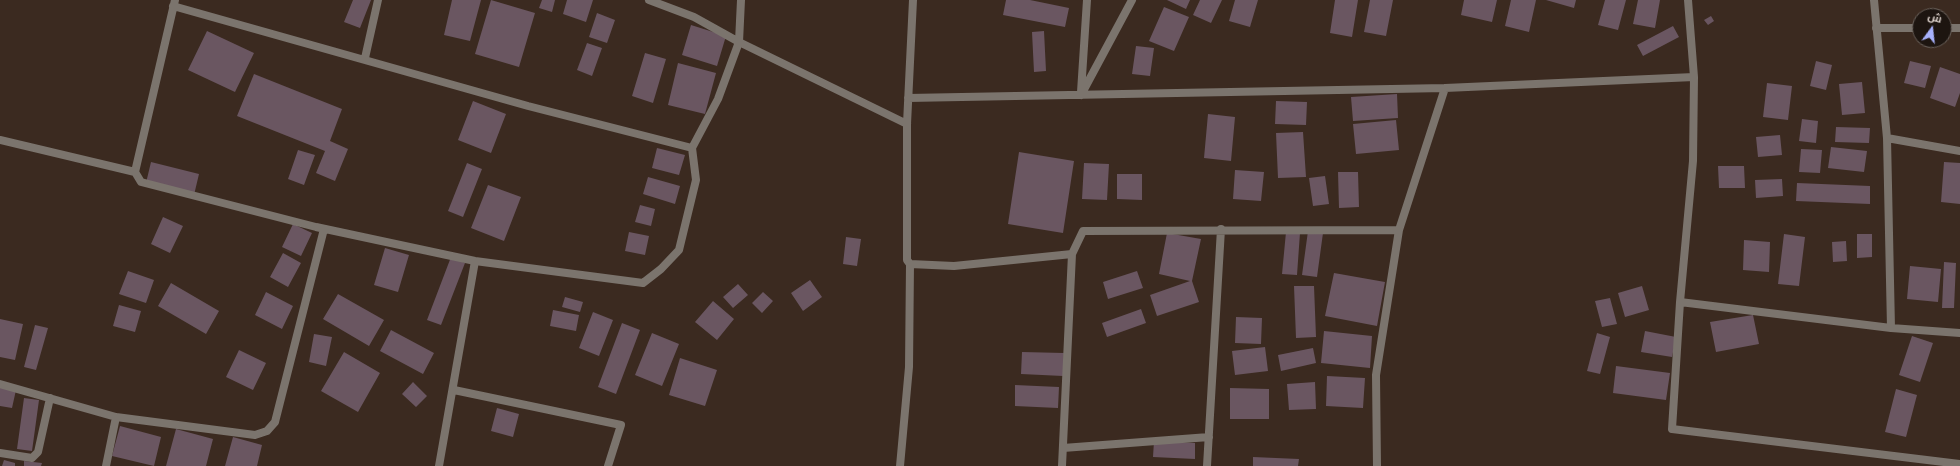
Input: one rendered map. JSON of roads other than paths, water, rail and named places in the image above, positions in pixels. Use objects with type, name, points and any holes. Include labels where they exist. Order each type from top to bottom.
[{"type":"street","points":[[365,58],[378,0]]},
{"type":"street","points":[[649,0],[694,17],[739,42],[907,124]]},
{"type":"street","points":[[692,148],[528,106],[174,3],[135,172],[141,182],[324,229],[475,261],[643,284],[662,269],[679,250],[696,180],[692,148],[718,99],[739,42],[741,0]]},
{"type":"street","points":[[900,466],[909,367],[910,264],[907,260],[907,124],[912,0]]},
{"type":"street","points":[[1081,95],[1087,0]]},
{"type":"street","points":[[1081,95],[1132,0]]},
{"type":"street","points":[[1688,0],[1694,77],[1693,161],[1680,302],[1672,430],[1960,464]]},
{"type":"street","points":[[1874,0],[1886,138],[1891,328]]},
{"type":"street","points":[[1876,28],[1912,28]]},
{"type":"street","points":[[908,98],[1445,88],[1694,77]]},
{"type":"street","points":[[1377,466],[1376,375],[1399,230],[1445,88]]},
{"type":"street","points":[[1886,138],[1960,151]]},
{"type":"street","points":[[0,140],[135,172]]},
{"type":"street","points":[[0,384],[116,417],[255,435],[266,431],[275,422],[324,229]]},
{"type":"street","points":[[1207,466],[1221,230]]},
{"type":"street","points":[[1062,466],[1072,254],[1083,231],[1399,230]]},
{"type":"street","points":[[910,264],[954,266],[1072,254]]},
{"type":"street","points":[[440,466],[475,261]]},
{"type":"street","points":[[1680,302],[1891,328],[1960,333]]},
{"type":"street","points":[[454,390],[621,425],[608,466]]},
{"type":"street","points":[[0,454],[32,458],[38,452],[50,398]]},
{"type":"street","points":[[106,466],[116,417]]},
{"type":"street","points":[[1063,448],[1209,437]]}]
